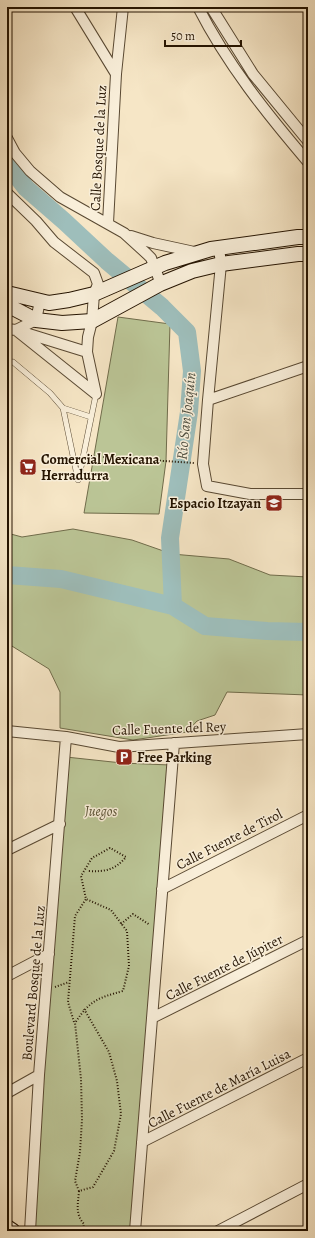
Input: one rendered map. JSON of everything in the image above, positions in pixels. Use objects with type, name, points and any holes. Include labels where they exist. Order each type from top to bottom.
[{"type":"main road","points":[[7,293],[49,303],[69,300],[94,293],[165,263],[211,249],[298,237],[308,237]]},
{"type":"main road","points":[[7,305],[36,320],[62,323],[92,321],[161,284],[192,271],[221,264],[308,254]]},
{"type":"main road","points":[[7,1227],[13,1231]]},
{"type":"street","points":[[74,7],[116,74]]},
{"type":"street","name":"Calle Bosque de la Luz","points":[[108,223],[116,74],[122,7]]},
{"type":"street","points":[[198,7],[208,26],[239,74],[275,123],[308,162]]},
{"type":"street","points":[[211,7],[253,74],[308,141]]},
{"type":"street","points":[[7,138],[15,153],[30,171],[60,197],[124,233],[147,254],[151,258],[161,284]]},
{"type":"street","points":[[7,193],[36,221],[54,242],[94,273],[98,284],[94,293],[92,321],[88,337],[87,352],[96,394]]},
{"type":"street","points":[[124,233],[153,243],[199,253]]},
{"type":"street","points":[[219,248],[221,264],[203,464],[207,486],[250,494],[308,494]]},
{"type":"street","points":[[12,329],[36,320],[40,301]]},
{"type":"street","points":[[12,329],[87,352]]},
{"type":"street","points":[[12,329],[96,394]]},
{"type":"street","points":[[208,400],[308,366]]},
{"type":"street","points":[[292,494],[308,488]]},
{"type":"street","name":"Calle Fuente del Rey","points":[[7,731],[66,737],[119,746],[308,734]]},
{"type":"street","name":"Boulevard Bosque de la Luz","points":[[30,1231],[39,1075],[66,737]]},
{"type":"street","points":[[135,1231],[174,743]]},
{"type":"street","name":"Calle Fuente de Tirol","points":[[162,889],[308,815]]},
{"type":"street","points":[[7,850],[60,824]]},
{"type":"street","name":"Calle Fuente de Júpiter","points":[[152,1018],[308,940]]},
{"type":"street","points":[[7,976],[49,954]]},
{"type":"street","name":"Calle Fuente de María Luisa","points":[[142,1142],[308,1058]]},
{"type":"street","points":[[7,1092],[39,1075]]},
{"type":"street","points":[[218,1231],[308,1184]]},
{"type":"lane","points":[[13,362],[50,392],[63,408],[78,480],[96,394]]},
{"type":"lane","points":[[63,408],[91,417]]},
{"type":"path","points":[[83,456],[192,463]]},
{"type":"path","points":[[83,1231],[84,1224],[79,1218],[79,1191],[75,1181],[80,1152],[82,1085],[74,1023],[68,1002],[75,916],[86,900],[81,876],[92,858],[110,848],[126,857],[118,866],[101,872],[88,871]]},
{"type":"path","points":[[74,1023],[84,1009],[100,997],[123,991],[129,966],[127,930],[110,910],[86,900]]},
{"type":"path","points":[[121,924],[132,914],[159,931]]},
{"type":"path","points":[[46,990],[69,982]]},
{"type":"path","points":[[79,1191],[93,1187],[114,1151],[121,1114],[117,1081],[109,1052],[84,1009]]},
{"type":"green space","points":[[118,317],[170,324],[166,461],[159,514],[84,513]]},
{"type":"green space","points":[[73,529],[132,540],[172,554],[229,559],[270,575],[308,577],[308,695],[227,692],[215,715],[197,721],[187,732],[133,740],[60,728],[60,692],[49,669],[7,643],[7,533],[22,537]]},
{"type":"green space","name":"Juegos","points":[[66,757],[122,763],[170,765],[133,1231],[28,1231]]},
{"type":"waterway","name":"Río San Joaquín","points":[[7,163],[26,188],[107,261],[162,307],[187,332],[192,371],[189,412],[170,538],[173,606]]},
{"type":"waterway","points":[[7,575],[61,579],[173,606],[205,626],[267,631],[308,632]]},
{"type":"place","name":"Comercial Mexicana Herradurra","points":[[28,467]]},
{"type":"place","name":"Espacio Itzayan","points":[[274,503]]},
{"type":"place","name":"Free Parking","points":[[124,757]]}]
